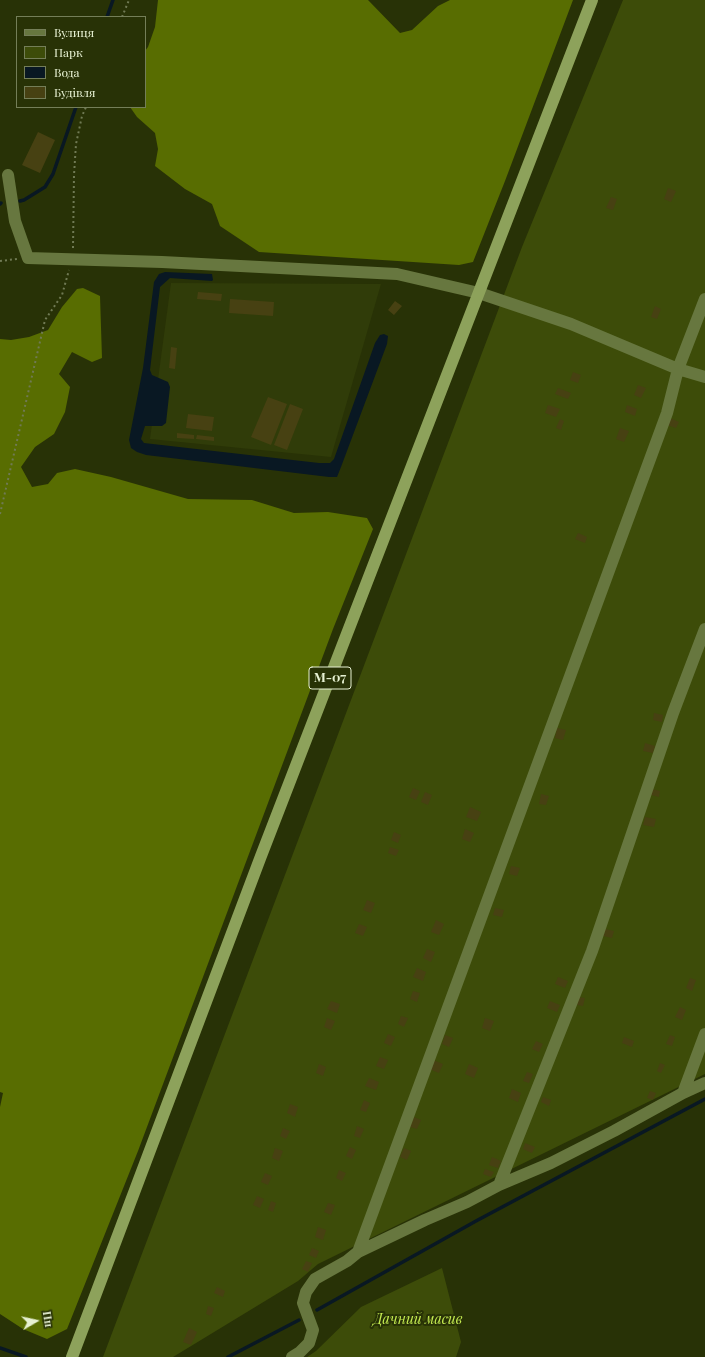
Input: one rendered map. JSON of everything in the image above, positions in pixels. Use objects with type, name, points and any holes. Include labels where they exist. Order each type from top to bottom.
[{"type":"highway","name":"М-07","points":[[72,1357],[261,856],[592,0]]},
{"type":"street","points":[[8,175],[15,221],[28,258],[162,262],[397,274],[479,293],[572,324],[678,369],[705,377]]},
{"type":"street","points":[[358,1252],[667,413],[678,369],[705,299]]},
{"type":"street","points":[[499,1185],[592,951],[673,713],[705,630]]},
{"type":"street","points":[[683,1093],[705,1034]]},
{"type":"street","points":[[292,1357],[300,1352],[309,1343],[313,1330],[303,1303],[306,1292],[315,1279],[347,1261],[358,1252],[424,1220],[467,1202],[499,1185],[551,1163],[614,1131],[683,1093],[705,1083]]},
{"type":"path","points":[[122,16],[129,0]]},
{"type":"path","points":[[0,514],[46,320],[62,295],[73,259],[76,144],[82,116],[86,108]]},
{"type":"path","points":[[0,261],[28,258]]},
{"type":"shaded area","points":[[171,283],[381,284],[331,457],[150,439]]},
{"type":"green space","points":[[158,0],[368,0],[400,33],[412,30],[438,6],[450,0],[573,0],[473,262],[459,265],[259,252],[220,226],[212,204],[185,189],[155,166],[158,149],[155,133],[137,117],[131,108],[146,108],[146,50],[155,27]]},
{"type":"green space","points":[[623,0],[705,0],[705,1074],[318,1264],[298,1281],[173,1357],[103,1357],[522,247]]},
{"type":"green space","points":[[83,288],[100,296],[102,358],[92,362],[72,352],[59,374],[70,387],[65,412],[54,434],[35,447],[21,467],[32,487],[48,484],[57,473],[75,469],[111,477],[188,499],[252,500],[294,513],[328,512],[367,518],[373,529],[333,629],[138,1151],[67,1329],[47,1339],[23,1329],[0,1314],[0,1107],[3,1093],[0,1092],[0,339],[11,340],[29,337],[48,330],[62,307],[77,289]]},
{"type":"green space","name":"Дачний масив","points":[[442,1268],[461,1342],[456,1357],[307,1357],[316,1351],[361,1307]]},
{"type":"water","points":[[165,272],[212,274],[213,280],[170,278],[160,287],[150,370],[152,375],[168,382],[170,387],[166,423],[162,426],[145,426],[141,439],[144,443],[330,463],[334,459],[375,343],[380,335],[384,334],[388,336],[387,344],[337,477],[146,455],[131,448],[129,440],[143,368],[154,282],[159,274]]},
{"type":"building","points":[[38,132],[55,140],[40,173],[22,165]]},
{"type":"building","points":[[668,188],[676,191],[671,202],[664,199]]},
{"type":"building","points":[[611,197],[617,199],[613,210],[606,208]]},
{"type":"building","points":[[198,292],[222,294],[221,301],[197,299]]},
{"type":"building","points":[[230,299],[274,302],[273,316],[229,313]]},
{"type":"building","points":[[395,301],[402,306],[394,315],[388,310]]},
{"type":"building","points":[[655,306],[661,309],[657,319],[651,317]]},
{"type":"building","points":[[171,347],[177,348],[175,369],[169,368]]},
{"type":"building","points":[[573,372],[581,375],[578,383],[570,380]]},
{"type":"building","points":[[638,385],[646,388],[641,398],[634,395]]},
{"type":"building","points":[[558,388],[571,393],[568,399],[555,394]]},
{"type":"building","points":[[268,397],[287,404],[271,445],[251,437]]},
{"type":"building","points":[[290,404],[303,409],[287,450],[274,445]]},
{"type":"building","points":[[548,405],[560,409],[556,417],[545,413]]},
{"type":"building","points":[[627,405],[637,409],[635,416],[625,412]]},
{"type":"building","points":[[188,414],[214,417],[212,431],[186,428]]},
{"type":"building","points":[[670,418],[679,422],[676,428],[667,425]]},
{"type":"building","points":[[560,419],[564,421],[561,430],[556,428]]},
{"type":"building","points":[[620,428],[629,431],[624,442],[616,439]]},
{"type":"building","points":[[177,433],[194,435],[194,439],[177,438]]},
{"type":"building","points":[[197,435],[214,437],[214,441],[196,439]]},
{"type":"building","points":[[578,533],[587,537],[585,543],[575,539]]},
{"type":"building","points":[[654,713],[663,715],[662,722],[653,720]]},
{"type":"building","points":[[557,728],[566,730],[563,740],[555,738]]},
{"type":"building","points":[[645,743],[655,746],[653,753],[643,751]]},
{"type":"building","points":[[413,788],[420,791],[416,800],[409,797]]},
{"type":"building","points":[[652,789],[660,791],[659,797],[651,795]]},
{"type":"building","points":[[425,792],[432,795],[428,805],[421,802]]},
{"type":"building","points":[[541,794],[549,796],[546,805],[539,804]]},
{"type":"building","points":[[470,807],[481,812],[477,821],[466,817]]},
{"type":"building","points":[[645,817],[656,819],[654,827],[643,825]]},
{"type":"building","points":[[465,829],[474,833],[470,842],[462,839]]},
{"type":"building","points":[[394,832],[401,835],[398,843],[391,840]]},
{"type":"building","points":[[390,847],[399,850],[396,856],[388,853]]},
{"type":"building","points":[[511,866],[520,868],[517,876],[509,874]]},
{"type":"building","points":[[367,900],[375,903],[371,913],[363,910]]},
{"type":"building","points":[[495,908],[504,910],[502,917],[493,915]]},
{"type":"building","points":[[436,920],[444,924],[439,935],[431,932]]},
{"type":"building","points":[[359,924],[367,927],[363,936],[355,933]]},
{"type":"building","points":[[605,929],[614,931],[612,938],[603,936]]},
{"type":"building","points":[[427,949],[435,952],[431,962],[423,958]]},
{"type":"building","points":[[417,968],[426,972],[423,981],[413,977]]},
{"type":"building","points":[[558,977],[568,981],[565,988],[555,984]]},
{"type":"building","points":[[690,978],[696,980],[692,991],[686,988]]},
{"type":"building","points":[[413,991],[420,993],[417,1002],[410,999]]},
{"type":"building","points":[[578,997],[585,998],[583,1006],[577,1005]]},
{"type":"building","points":[[331,1001],[340,1004],[337,1013],[327,1009]]},
{"type":"building","points":[[550,1001],[560,1005],[557,1012],[547,1008]]},
{"type":"building","points":[[680,1007],[686,1010],[682,1020],[675,1017]]},
{"type":"building","points":[[401,1016],[408,1018],[404,1027],[398,1024]]},
{"type":"building","points":[[327,1018],[335,1021],[331,1030],[324,1027]]},
{"type":"building","points":[[485,1018],[494,1021],[490,1031],[482,1028]]},
{"type":"building","points":[[388,1034],[395,1037],[391,1046],[384,1043]]},
{"type":"building","points":[[445,1035],[453,1038],[449,1047],[442,1044]]},
{"type":"building","points":[[670,1035],[675,1037],[672,1046],[666,1044]]},
{"type":"building","points":[[624,1037],[634,1041],[632,1047],[622,1043]]},
{"type":"building","points":[[536,1041],[543,1044],[539,1052],[532,1049]]},
{"type":"building","points":[[380,1057],[388,1060],[384,1069],[376,1066]]},
{"type":"building","points":[[433,1060],[443,1064],[439,1073],[429,1069]]},
{"type":"building","points":[[660,1063],[665,1065],[661,1073],[657,1071]]},
{"type":"building","points":[[319,1064],[326,1067],[323,1076],[316,1073]]},
{"type":"building","points":[[469,1064],[478,1068],[474,1078],[465,1074]]},
{"type":"building","points":[[527,1072],[533,1074],[529,1083],[523,1081]]},
{"type":"building","points":[[369,1078],[379,1082],[376,1090],[365,1086]]},
{"type":"building","points":[[512,1089],[521,1093],[518,1102],[509,1098]]},
{"type":"building","points":[[650,1091],[656,1093],[653,1100],[647,1098]]},
{"type":"building","points":[[543,1097],[551,1100],[549,1106],[541,1102]]},
{"type":"building","points":[[364,1100],[370,1103],[366,1112],[360,1110]]},
{"type":"building","points":[[290,1104],[298,1107],[295,1117],[287,1113]]},
{"type":"building","points":[[414,1117],[421,1120],[417,1129],[410,1127]]},
{"type":"building","points":[[357,1126],[364,1129],[360,1138],[354,1136]]},
{"type":"building","points":[[283,1128],[290,1131],[286,1139],[280,1136]]},
{"type":"building","points":[[525,1143],[535,1147],[532,1153],[523,1149]]},
{"type":"building","points":[[350,1147],[356,1150],[352,1159],[346,1156]]},
{"type":"building","points":[[275,1148],[283,1151],[279,1161],[272,1158]]},
{"type":"building","points":[[404,1148],[411,1151],[407,1160],[400,1157]]},
{"type":"building","points":[[492,1157],[501,1161],[498,1168],[489,1165]]},
{"type":"building","points":[[485,1169],[494,1172],[491,1177],[483,1174]]},
{"type":"building","points":[[339,1170],[346,1173],[342,1181],[336,1178]]},
{"type":"building","points":[[265,1173],[272,1176],[268,1185],[261,1182]]},
{"type":"building","points":[[257,1196],[264,1199],[260,1208],[253,1205]]},
{"type":"building","points":[[271,1201],[276,1203],[273,1212],[268,1210]]},
{"type":"building","points":[[328,1203],[335,1205],[331,1215],[324,1212]]},
{"type":"building","points":[[318,1227],[326,1230],[323,1240],[315,1237]]},
{"type":"building","points":[[312,1248],[319,1251],[316,1258],[309,1255]]},
{"type":"building","points":[[306,1261],[312,1263],[308,1272],[302,1269]]},
{"type":"building","points":[[217,1287],[225,1291],[223,1297],[214,1293]]},
{"type":"building","points":[[208,1306],[214,1308],[211,1316],[206,1314]]},
{"type":"building","points":[[189,1328],[197,1332],[191,1345],[183,1342]]},
{"type":"waterway","points":[[107,16],[113,0]]},
{"type":"waterway","points":[[20,201],[45,187],[53,174],[76,108]]},
{"type":"waterway","points":[[317,1310],[476,1221],[705,1099]]},
{"type":"waterway","points":[[228,1357],[299,1320]]},
{"type":"waterway","points":[[0,1348],[26,1357]]}]
